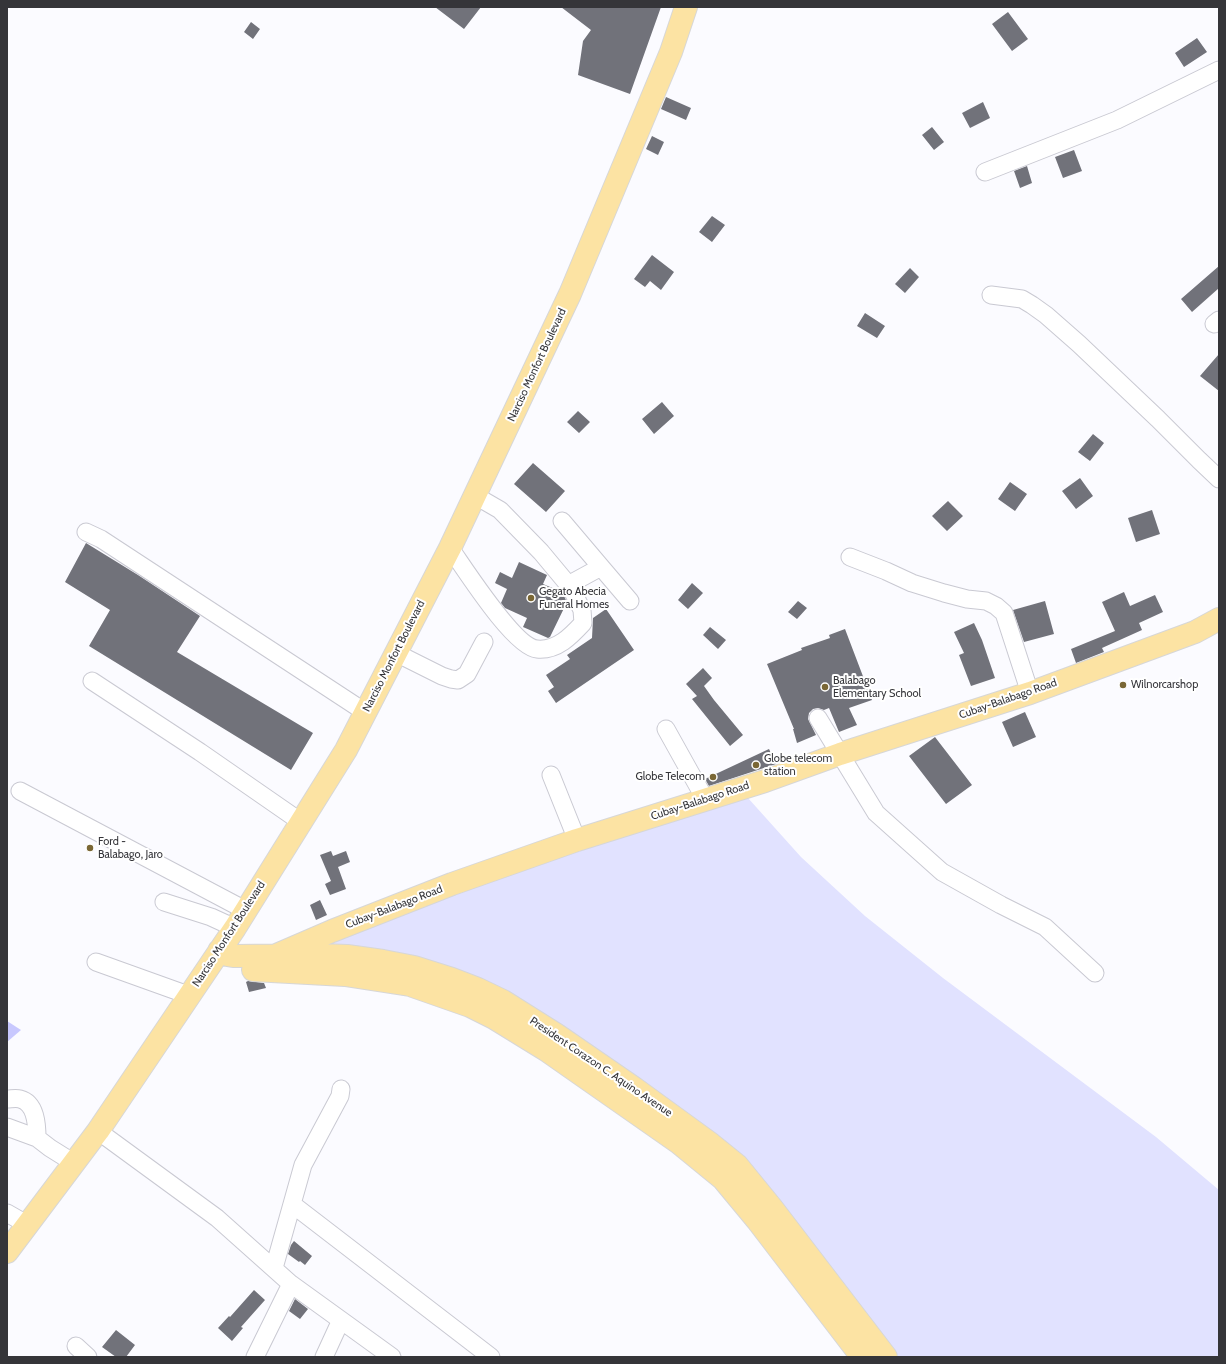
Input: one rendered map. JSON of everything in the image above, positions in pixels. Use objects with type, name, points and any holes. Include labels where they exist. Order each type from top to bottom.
[{"type":"main road","name":"Narciso Monfort Boulevard","points":[[7,1252],[98,1131],[240,919],[346,750],[450,548],[570,294],[671,52],[686,7]]},
{"type":"main road","name":"Cubay-Balabago Road","points":[[274,956],[332,931],[452,884],[577,840],[1030,693],[1195,632],[1219,619]]},
{"type":"main road","name":"President Corazon C. Aquino Avenue","points":[[219,951],[233,956],[347,956],[414,967],[478,989],[503,1001],[557,1035],[690,1128],[737,1165],[886,1357]]},
{"type":"main road","name":"President Corazon C. Aquino Avenue","points":[[207,969],[337,974],[410,985],[470,1006],[494,1018],[546,1050],[623,1103],[700,1158],[723,1179],[757,1220],[862,1357]]},
{"type":"street","points":[[985,172],[1117,120],[1219,70]]},
{"type":"street","points":[[991,295],[1022,299],[1046,315],[1079,344],[1219,479]]},
{"type":"street","points":[[450,548],[504,624],[522,641],[536,649],[558,646],[573,634],[583,623],[582,610],[568,585],[541,552],[500,510],[474,495]]},
{"type":"street","points":[[562,521],[630,601]]},
{"type":"street","points":[[86,532],[101,539],[365,712]]},
{"type":"street","points":[[850,557],[886,571],[912,584],[967,599],[986,601],[996,606],[1004,613],[1011,639],[1030,693]]},
{"type":"street","points":[[568,585],[602,567]]},
{"type":"street","points":[[396,652],[442,676],[458,680],[467,674],[484,642]]},
{"type":"street","points":[[92,682],[200,752],[301,822]]},
{"type":"street","points":[[818,718],[876,813],[942,872],[1001,905],[1045,927],[1095,973]]},
{"type":"street","points":[[666,729],[705,799]]},
{"type":"street","points":[[551,775],[577,840]]},
{"type":"street","points":[[20,791],[240,919]]},
{"type":"street","points":[[164,902],[211,916],[240,919]]},
{"type":"street","points":[[96,962],[188,996]]},
{"type":"street","points":[[274,1268],[303,1165],[340,1096],[341,1089]]},
{"type":"street","points":[[7,1099],[21,1099],[32,1108],[36,1121],[37,1138]]},
{"type":"street","points":[[7,1128],[37,1138],[74,1163]]},
{"type":"street","points":[[98,1131],[217,1218],[291,1284],[341,1320],[385,1355]]},
{"type":"street","points":[[292,1204],[472,1350],[491,1357]]},
{"type":"street","points":[[7,1213],[28,1225]]},
{"type":"street","points":[[255,1357],[291,1284]]},
{"type":"street","points":[[324,1357],[341,1320]]},
{"type":"shaded area","points":[[748,798],[801,857],[865,916],[943,978],[1156,1137],[1219,1190],[1219,1357],[899,1357],[790,1215],[669,1101],[312,945],[536,866],[640,831]]},
{"type":"water","points":[[7,1021],[21,1030],[7,1042]]},
{"type":"building","points":[[435,7],[481,7],[464,29]]},
{"type":"building","points":[[561,7],[661,7],[630,94],[578,75],[583,41],[591,30]]},
{"type":"building","points":[[1008,12],[1028,39],[1012,51],[992,24]]},
{"type":"building","points":[[251,22],[260,29],[253,39],[244,32]]},
{"type":"building","points":[[1197,38],[1207,52],[1184,67],[1175,53]]},
{"type":"building","points":[[666,97],[691,108],[686,120],[661,109]]},
{"type":"building","points":[[983,102],[990,118],[970,128],[962,113]]},
{"type":"building","points":[[932,127],[944,142],[934,150],[922,135]]},
{"type":"building","points":[[652,136],[664,142],[658,155],[646,149]]},
{"type":"building","points":[[1074,150],[1082,171],[1063,178],[1055,157]]},
{"type":"building","points":[[1027,166],[1032,183],[1020,188],[1014,171]]},
{"type":"building","points":[[712,216],[725,225],[712,242],[699,232]]},
{"type":"building","points":[[652,255],[674,272],[661,290],[650,281],[645,287],[634,279]]},
{"type":"building","points":[[1219,266],[1219,288],[1192,312],[1181,299]]},
{"type":"building","points":[[910,268],[919,277],[905,293],[895,284]]},
{"type":"building","points":[[865,313],[885,326],[877,338],[857,326]]},
{"type":"building","points":[[1219,354],[1219,391],[1200,376]]},
{"type":"building","points":[[662,402],[674,416],[654,434],[642,419]]},
{"type":"building","points":[[578,411],[590,422],[579,433],[567,422]]},
{"type":"building","points":[[1093,434],[1104,443],[1090,461],[1078,452]]},
{"type":"building","points":[[533,463],[565,491],[546,512],[514,484]]},
{"type":"building","points":[[1080,478],[1093,496],[1076,509],[1062,491]]},
{"type":"building","points":[[1010,482],[1027,494],[1015,511],[998,499]]},
{"type":"building","points":[[948,501],[963,516],[947,531],[932,516]]},
{"type":"building","points":[[1152,510],[1160,534],[1136,542],[1128,518]]},
{"type":"building","points":[[86,543],[200,616],[177,652],[313,733],[291,770],[89,646],[110,610],[65,582]]},
{"type":"building","points":[[519,562],[547,575],[543,584],[562,592],[567,602],[550,637],[548,638],[523,627],[527,618],[505,608],[501,603],[507,589],[495,583],[500,572],[512,578]]},
{"type":"building","points":[[692,583],[703,593],[688,609],[678,600]]},
{"type":"building","points":[[1124,592],[1130,606],[1155,595],[1163,612],[1139,623],[1142,630],[1102,648],[1104,652],[1076,663],[1071,649],[1115,631],[1102,602]]},
{"type":"building","points":[[798,601],[807,608],[797,619],[788,612]]},
{"type":"building","points":[[1045,601],[1054,634],[1024,642],[1013,610]]},
{"type":"building","points":[[606,609],[634,650],[556,703],[548,691],[554,687],[546,675],[570,659],[567,655],[592,638],[593,618]]},
{"type":"building","points":[[974,623],[982,640],[995,678],[971,686],[959,655],[964,653],[954,632]]},
{"type":"building","points":[[710,627],[726,640],[718,649],[703,635]]},
{"type":"building","points":[[845,629],[872,700],[849,708],[857,725],[839,732],[829,708],[824,710],[818,708],[813,709],[809,713],[808,719],[816,735],[797,743],[794,729],[767,664],[802,650],[801,648],[830,638],[829,635]]},
{"type":"building","points":[[703,668],[712,678],[704,686],[743,735],[730,746],[692,699],[697,696],[686,684]]},
{"type":"building","points":[[1025,712],[1036,737],[1013,747],[1002,722]]},
{"type":"building","points":[[935,737],[972,785],[946,804],[909,756]]},
{"type":"building","points":[[769,749],[776,764],[709,786],[705,779]]},
{"type":"building","points":[[331,851],[333,856],[346,851],[350,862],[338,867],[346,889],[330,895],[325,884],[331,881],[320,855]]},
{"type":"building","points":[[320,900],[327,915],[316,920],[310,905]]},
{"type":"building","points":[[246,982],[264,983],[266,988],[249,992]]},
{"type":"building","points":[[294,1241],[312,1256],[305,1265],[288,1254]]},
{"type":"building","points":[[254,1290],[265,1300],[241,1327],[243,1328],[232,1341],[218,1328]]},
{"type":"building","points":[[295,1299],[308,1309],[300,1319],[289,1311]]},
{"type":"building","points":[[116,1330],[135,1345],[126,1357],[116,1357],[102,1347]]},
{"type":"place","name":"Gegato Abecia Funeral Homes","points":[[531,598]]},
{"type":"place","name":"Wilnorcarshop","points":[[1123,685]]},
{"type":"place","name":"Balabago Elementary School","points":[[825,687]]},
{"type":"place","name":"Globe telecom station","points":[[756,765]]},
{"type":"place","name":"Globe Telecom","points":[[713,777]]},
{"type":"place","name":"Ford - Balabago, Jaro","points":[[90,848]]}]
